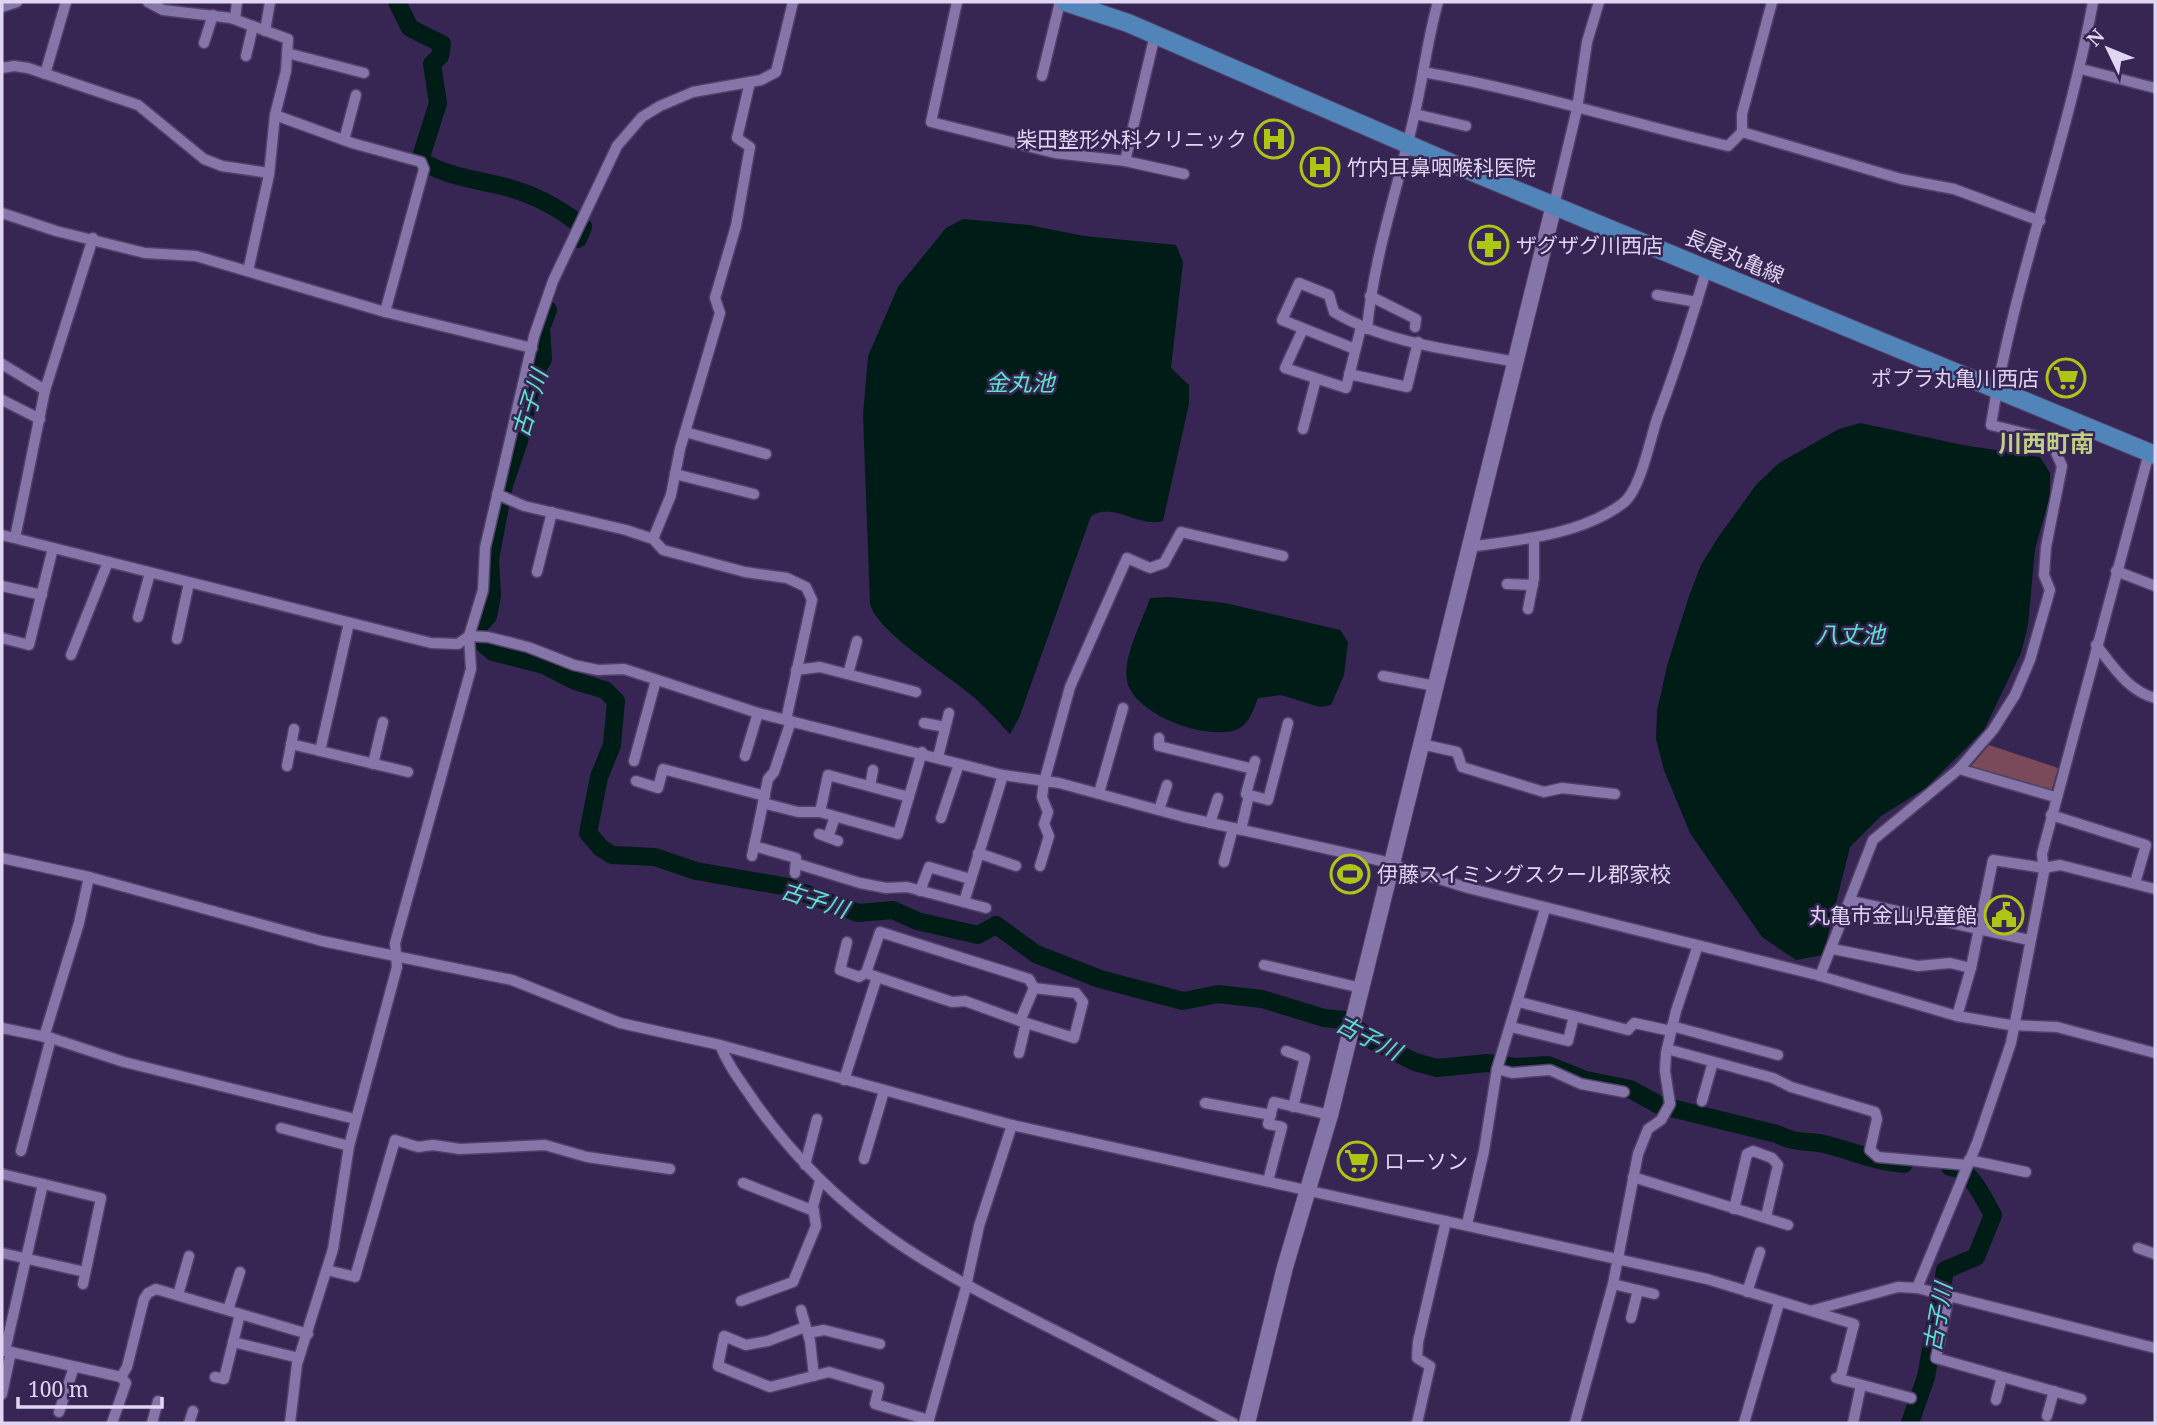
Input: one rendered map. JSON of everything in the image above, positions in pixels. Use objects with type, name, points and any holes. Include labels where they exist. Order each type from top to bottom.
[{"type":"main road","name":"長尾丸亀線","points":[[1062,2],[1155,35],[1407,144],[2152,454]]},
{"type":"street","points":[[2,7],[18,2]]},
{"type":"street","points":[[45,74],[66,2]]},
{"type":"street","points":[[148,2],[163,10],[234,19],[288,38],[275,115],[270,173],[248,271]]},
{"type":"street","points":[[234,19],[237,2]]},
{"type":"street","points":[[265,31],[270,2]]},
{"type":"street","points":[[290,1423],[299,1358],[327,1270],[339,1219],[355,1119],[397,967],[394,943],[471,669],[471,635],[482,590],[485,548],[532,348],[553,281],[617,146],[629,131],[660,106],[693,92],[750,82],[776,72],[793,2]]},
{"type":"street","points":[[957,2],[931,122],[1055,153],[1125,161],[1184,174]]},
{"type":"street","points":[[1042,76],[1062,2]]},
{"type":"street","points":[[1303,329],[1285,368],[1346,388],[1355,349],[1364,328],[1373,271],[1415,114],[1426,43],[1438,2]]},
{"type":"street","points":[[1247,1423],[1285,1268],[1330,1115],[1554,205],[1577,109],[1587,42],[1599,2]]},
{"type":"street","points":[[1423,72],[1507,88],[1577,109],[1728,146],[1742,132],[1742,114],[1772,2]]},
{"type":"street","points":[[1820,976],[1833,949],[1873,840],[1959,769],[1993,730],[2015,695],[2030,660],[2050,590],[2044,575],[2046,547],[2061,482],[2062,466],[2054,448],[2040,437],[1992,425],[1998,388],[2081,69],[2092,2]]},
{"type":"street","points":[[204,43],[213,15]]},
{"type":"street","points":[[245,56],[253,26]]},
{"type":"street","points":[[1125,161],[1155,35]]},
{"type":"street","points":[[287,53],[364,73]]},
{"type":"street","points":[[2,68],[14,66],[45,74],[138,105],[204,159],[222,166],[270,173]]},
{"type":"street","points":[[2081,69],[2155,88]]},
{"type":"street","points":[[653,539],[671,495],[685,432],[720,313],[715,298],[736,226],[750,147],[737,138],[750,82]]},
{"type":"street","points":[[344,140],[356,95]]},
{"type":"street","points":[[1415,114],[1466,127]]},
{"type":"street","points":[[275,115],[344,140],[415,158],[424,169],[384,312]]},
{"type":"street","points":[[1742,132],[1901,179],[1954,189],[2040,221]]},
{"type":"street","points":[[2,213],[56,231],[145,253],[196,256],[384,312],[532,348]]},
{"type":"street","points":[[15,538],[46,390],[93,239]]},
{"type":"street","points":[[1469,547],[1557,534],[1618,507],[1630,496],[1671,388],[1707,268]]},
{"type":"street","points":[[1355,349],[1282,320],[1299,283],[1329,295],[1334,312],[1364,328],[1516,362]]},
{"type":"street","points":[[1657,295],[1697,302]]},
{"type":"street","points":[[1370,296],[1416,319],[1415,327]]},
{"type":"street","points":[[1349,374],[1407,387],[1418,342]]},
{"type":"street","points":[[2,364],[46,390]]},
{"type":"street","points":[[1303,429],[1316,379]]},
{"type":"street","points":[[2,400],[40,419]]},
{"type":"street","points":[[685,432],[766,453]]},
{"type":"street","points":[[1917,1288],[1967,1167],[2016,1026],[2043,868],[2042,854],[2055,797],[2116,571],[2152,454]]},
{"type":"street","points":[[675,474],[754,494]]},
{"type":"street","points":[[497,494],[509,500],[653,539],[663,550],[745,572],[787,578],[806,587],[812,600],[788,720],[763,803],[753,851],[796,858],[797,869],[860,883],[920,891],[986,908]]},
{"type":"street","points":[[537,572],[552,512]]},
{"type":"street","points":[[1115,553],[1150,568],[1164,563],[1181,532],[1283,556]]},
{"type":"street","points":[[2,535],[431,643],[458,644],[471,635],[488,636],[528,647],[574,665],[598,670],[624,669],[758,713],[922,752],[1003,775],[1100,793],[1210,823],[1391,865],[1545,909],[1636,929],[1697,948],[1820,976],[1957,1016],[2016,1026],[2057,1027],[2155,1054]]},
{"type":"street","points":[[1528,609],[1533,585],[1534,538]]},
{"type":"street","points":[[2,638],[28,651],[53,548]]},
{"type":"street","points":[[1040,866],[1049,836],[1044,824],[1048,812],[1042,797],[1044,782],[1070,687],[1127,558]]},
{"type":"street","points":[[71,655],[108,562]]},
{"type":"street","points":[[2116,571],[2155,586]]},
{"type":"street","points":[[138,617],[150,573]]},
{"type":"street","points":[[177,639],[189,583]]},
{"type":"street","points":[[1507,584],[1533,585]]},
{"type":"street","points":[[2,586],[41,595]]},
{"type":"street","points":[[320,751],[349,623]]},
{"type":"street","points":[[848,674],[857,641]]},
{"type":"street","points":[[2096,645],[2129,684],[2155,698]]},
{"type":"street","points":[[796,670],[820,667],[916,692]]},
{"type":"street","points":[[1383,676],[1435,686]]},
{"type":"street","points":[[634,761],[656,680]]},
{"type":"street","points":[[1100,793],[1123,708]]},
{"type":"street","points":[[745,756],[758,713]]},
{"type":"street","points":[[938,757],[949,713]]},
{"type":"street","points":[[373,764],[383,722]]},
{"type":"street","points":[[924,723],[945,727]]},
{"type":"street","points":[[1159,738],[1159,746],[1254,765],[1246,794],[1268,800],[1288,723]]},
{"type":"street","points":[[287,766],[294,729]]},
{"type":"street","points":[[291,744],[408,772]]},
{"type":"street","points":[[1421,744],[1457,752],[1462,767],[1544,792],[1562,788],[1615,794]]},
{"type":"street","points":[[636,781],[658,788],[663,769],[763,803],[798,812],[820,812],[898,834],[922,752]]},
{"type":"street","points":[[942,819],[959,764]]},
{"type":"street","points":[[1959,769],[2055,797]]},
{"type":"street","points":[[870,786],[873,770]]},
{"type":"street","points":[[820,812],[828,775],[909,797]]},
{"type":"street","points":[[964,902],[1003,775]]},
{"type":"street","points":[[1160,810],[1167,785]]},
{"type":"street","points":[[1224,862],[1250,795]]},
{"type":"street","points":[[1210,823],[1218,798]]},
{"type":"street","points":[[763,803],[788,816]]},
{"type":"street","points":[[2051,815],[2146,845],[2135,883]]},
{"type":"street","points":[[828,837],[835,817]]},
{"type":"street","points":[[978,853],[1016,866]]},
{"type":"street","points":[[2,858],[89,877],[322,941],[396,954],[512,980],[620,1023],[720,1045],[1012,1125],[1707,1279],[1854,1324],[1838,1379],[1911,1398]]},
{"type":"street","points":[[1957,1016],[1993,860],[2043,868],[2060,865],[2155,888]]},
{"type":"street","points":[[920,891],[929,867],[971,879]]},
{"type":"street","points":[[21,1151],[89,877]]},
{"type":"street","points":[[1851,901],[2029,940]]},
{"type":"street","points":[[1467,1224],[1484,1152],[1498,1064],[1519,1002],[1545,909]]},
{"type":"street","points":[[847,942],[840,970],[859,977],[866,973],[880,932],[1029,979],[1034,988],[1023,1022],[1018,1053]]},
{"type":"street","points":[[1575,1423],[1613,1283],[1633,1177],[1648,1129],[1661,1120],[1669,1106],[1665,1071],[1667,1049],[1697,948]]},
{"type":"street","points":[[1833,949],[1918,966],[1950,963],[1970,968]]},
{"type":"street","points":[[1264,965],[1361,988]]},
{"type":"street","points":[[866,973],[952,1002],[965,1001],[1074,1038],[1083,1002],[1076,993],[1034,988]]},
{"type":"street","points":[[844,1080],[877,977]]},
{"type":"street","points":[[1519,1002],[1629,1030],[1634,1023],[1672,1029],[1778,1055]]},
{"type":"street","points":[[1511,1027],[1568,1041],[1574,1016]]},
{"type":"street","points":[[2,1028],[47,1038],[124,1062],[355,1119]]},
{"type":"street","points":[[720,1045],[729,1066],[771,1126],[805,1165],[847,1206],[897,1244],[966,1285],[1233,1423]]},
{"type":"street","points":[[1667,1049],[1875,1112],[1877,1119],[1870,1150],[1878,1157],[2026,1172]]},
{"type":"street","points":[[1286,1051],[1306,1058],[1293,1107]]},
{"type":"street","points":[[1702,1101],[1713,1062]]},
{"type":"street","points":[[1498,1064],[1512,1073],[1549,1070],[1581,1084],[1624,1092]]},
{"type":"street","points":[[864,1159],[884,1091]]},
{"type":"street","points":[[1268,1181],[1282,1127],[1268,1124],[1274,1102],[1330,1115]]},
{"type":"street","points":[[1205,1103],[1271,1115]]},
{"type":"street","points":[[805,1165],[817,1119]]},
{"type":"street","points":[[880,1343],[824,1330],[806,1330],[746,1346],[724,1336],[718,1366],[770,1387],[829,1372],[879,1387],[875,1404],[929,1422],[979,1226],[1012,1125]]},
{"type":"street","points":[[281,1128],[349,1146]]},
{"type":"street","points":[[327,1270],[355,1277],[395,1140],[418,1147],[433,1145],[460,1149],[545,1145],[587,1157],[670,1169]]},
{"type":"street","points":[[1734,1209],[1746,1154],[1753,1152],[1772,1158],[1778,1164],[1766,1217]]},
{"type":"street","points":[[2,1174],[101,1198],[84,1278],[26,1258],[2,1253]]},
{"type":"street","points":[[1633,1177],[1788,1225]]},
{"type":"street","points":[[741,1301],[793,1282],[816,1226],[814,1211],[820,1181]]},
{"type":"street","points":[[743,1182],[814,1211]]},
{"type":"street","points":[[2,1394],[6,1351],[43,1184]]},
{"type":"street","points":[[1417,1423],[1430,1366],[1417,1358],[1418,1342],[1446,1221]]},
{"type":"street","points":[[2138,1248],[2155,1254]]},
{"type":"street","points":[[1747,1292],[1760,1252]]},
{"type":"street","points":[[178,1295],[189,1256]]},
{"type":"street","points":[[228,1310],[240,1272]]},
{"type":"street","points":[[1613,1283],[1654,1294]]},
{"type":"street","points":[[1814,1310],[1898,1287],[1917,1288],[2155,1348]]},
{"type":"street","points":[[121,1377],[127,1367],[148,1293],[156,1289],[308,1334]]},
{"type":"street","points":[[1631,1318],[1638,1290]]},
{"type":"street","points":[[1945,1294],[1936,1358],[2081,1399]]},
{"type":"street","points":[[1744,1423],[1779,1303]]},
{"type":"street","points":[[801,1310],[814,1376]]},
{"type":"street","points":[[215,1377],[224,1379],[240,1314]]},
{"type":"street","points":[[233,1342],[299,1358]]},
{"type":"street","points":[[6,1351],[121,1377],[125,1383],[112,1423]]},
{"type":"street","points":[[60,1412],[74,1367]]},
{"type":"street","points":[[1996,1401],[2002,1377]]},
{"type":"street","points":[[1853,1423],[1861,1385]]},
{"type":"street","points":[[2047,1416],[2054,1391]]},
{"type":"street","points":[[152,1423],[158,1401]]},
{"type":"street","points":[[189,1423],[193,1410]]},
{"type":"shaded area","points":[[1989,745],[2058,768],[2052,789],[2047,791],[1971,766]]},
{"type":"water","name":"金丸池","points":[[963,219],[1029,225],[1084,236],[1176,245],[1183,262],[1171,368],[1189,385],[1189,404],[1163,521],[1144,521],[1108,511],[1091,516],[1019,718],[1010,734],[976,699],[886,628],[870,604],[863,415],[868,356],[898,287],[946,228]]},
{"type":"water","name":"八丈池","points":[[1860,423],[1963,445],[2040,457],[2050,473],[2050,496],[2035,549],[2028,625],[2021,653],[1984,730],[1926,788],[1881,816],[1850,847],[1823,955],[1796,960],[1762,937],[1690,833],[1664,770],[1656,739],[1657,711],[1667,666],[1688,599],[1701,565],[1717,539],[1756,485],[1779,463],[1839,429]]},
{"type":"water","points":[[1169,597],[1225,603],[1340,630],[1348,642],[1344,675],[1331,705],[1320,707],[1281,695],[1258,698],[1251,716],[1238,729],[1209,732],[1174,723],[1143,705],[1127,681],[1130,650],[1150,598]]},
{"type":"waterway","name":"古子川","points":[[397,2],[410,28],[442,44],[440,56],[432,64],[438,103],[420,160],[449,173],[514,189],[545,202],[583,227],[578,239]]},
{"type":"waterway","name":"古子川","points":[[548,310],[541,328],[543,359],[534,375],[519,441],[504,485],[490,559],[492,596],[488,616],[478,627],[480,641],[493,652],[544,665],[575,681],[605,690],[616,701],[612,745],[599,777],[588,833],[601,848],[612,855],[655,857],[696,871],[788,887],[858,913],[893,910],[917,921],[978,935],[996,925],[1036,954],[1100,979],[1183,1001],[1218,994],[1262,999],[1324,1018],[1345,1020],[1373,1041],[1415,1062],[1437,1068],[1487,1063],[1516,1067],[1548,1065],[1586,1080],[1630,1089],[1659,1105],[1793,1140],[1819,1143],[1882,1161],[1904,1164]]},
{"type":"waterway","name":"古子川","points":[[1910,1423],[1926,1377],[1945,1270],[1976,1257],[1993,1215],[1970,1178],[1950,1167]]},
{"type":"place","name":"柴田整形外科クリニック","points":[[1274,139]]},
{"type":"place","name":"竹内耳鼻咽喉科医院","points":[[1320,167]]},
{"type":"place","name":"ザグザグ川西店","points":[[1489,245]]},
{"type":"place","name":"ポプラ丸亀川西店","points":[[2066,378]]},
{"type":"place","name":"伊藤スイミングスクール郡家校","points":[[1350,874]]},
{"type":"place","name":"丸亀市金山児童館","points":[[2004,915]]},
{"type":"place","name":"ローソン","points":[[1357,1161]]},
{"type":"district","name":"川西町南","points":[[2046,442]]}]
